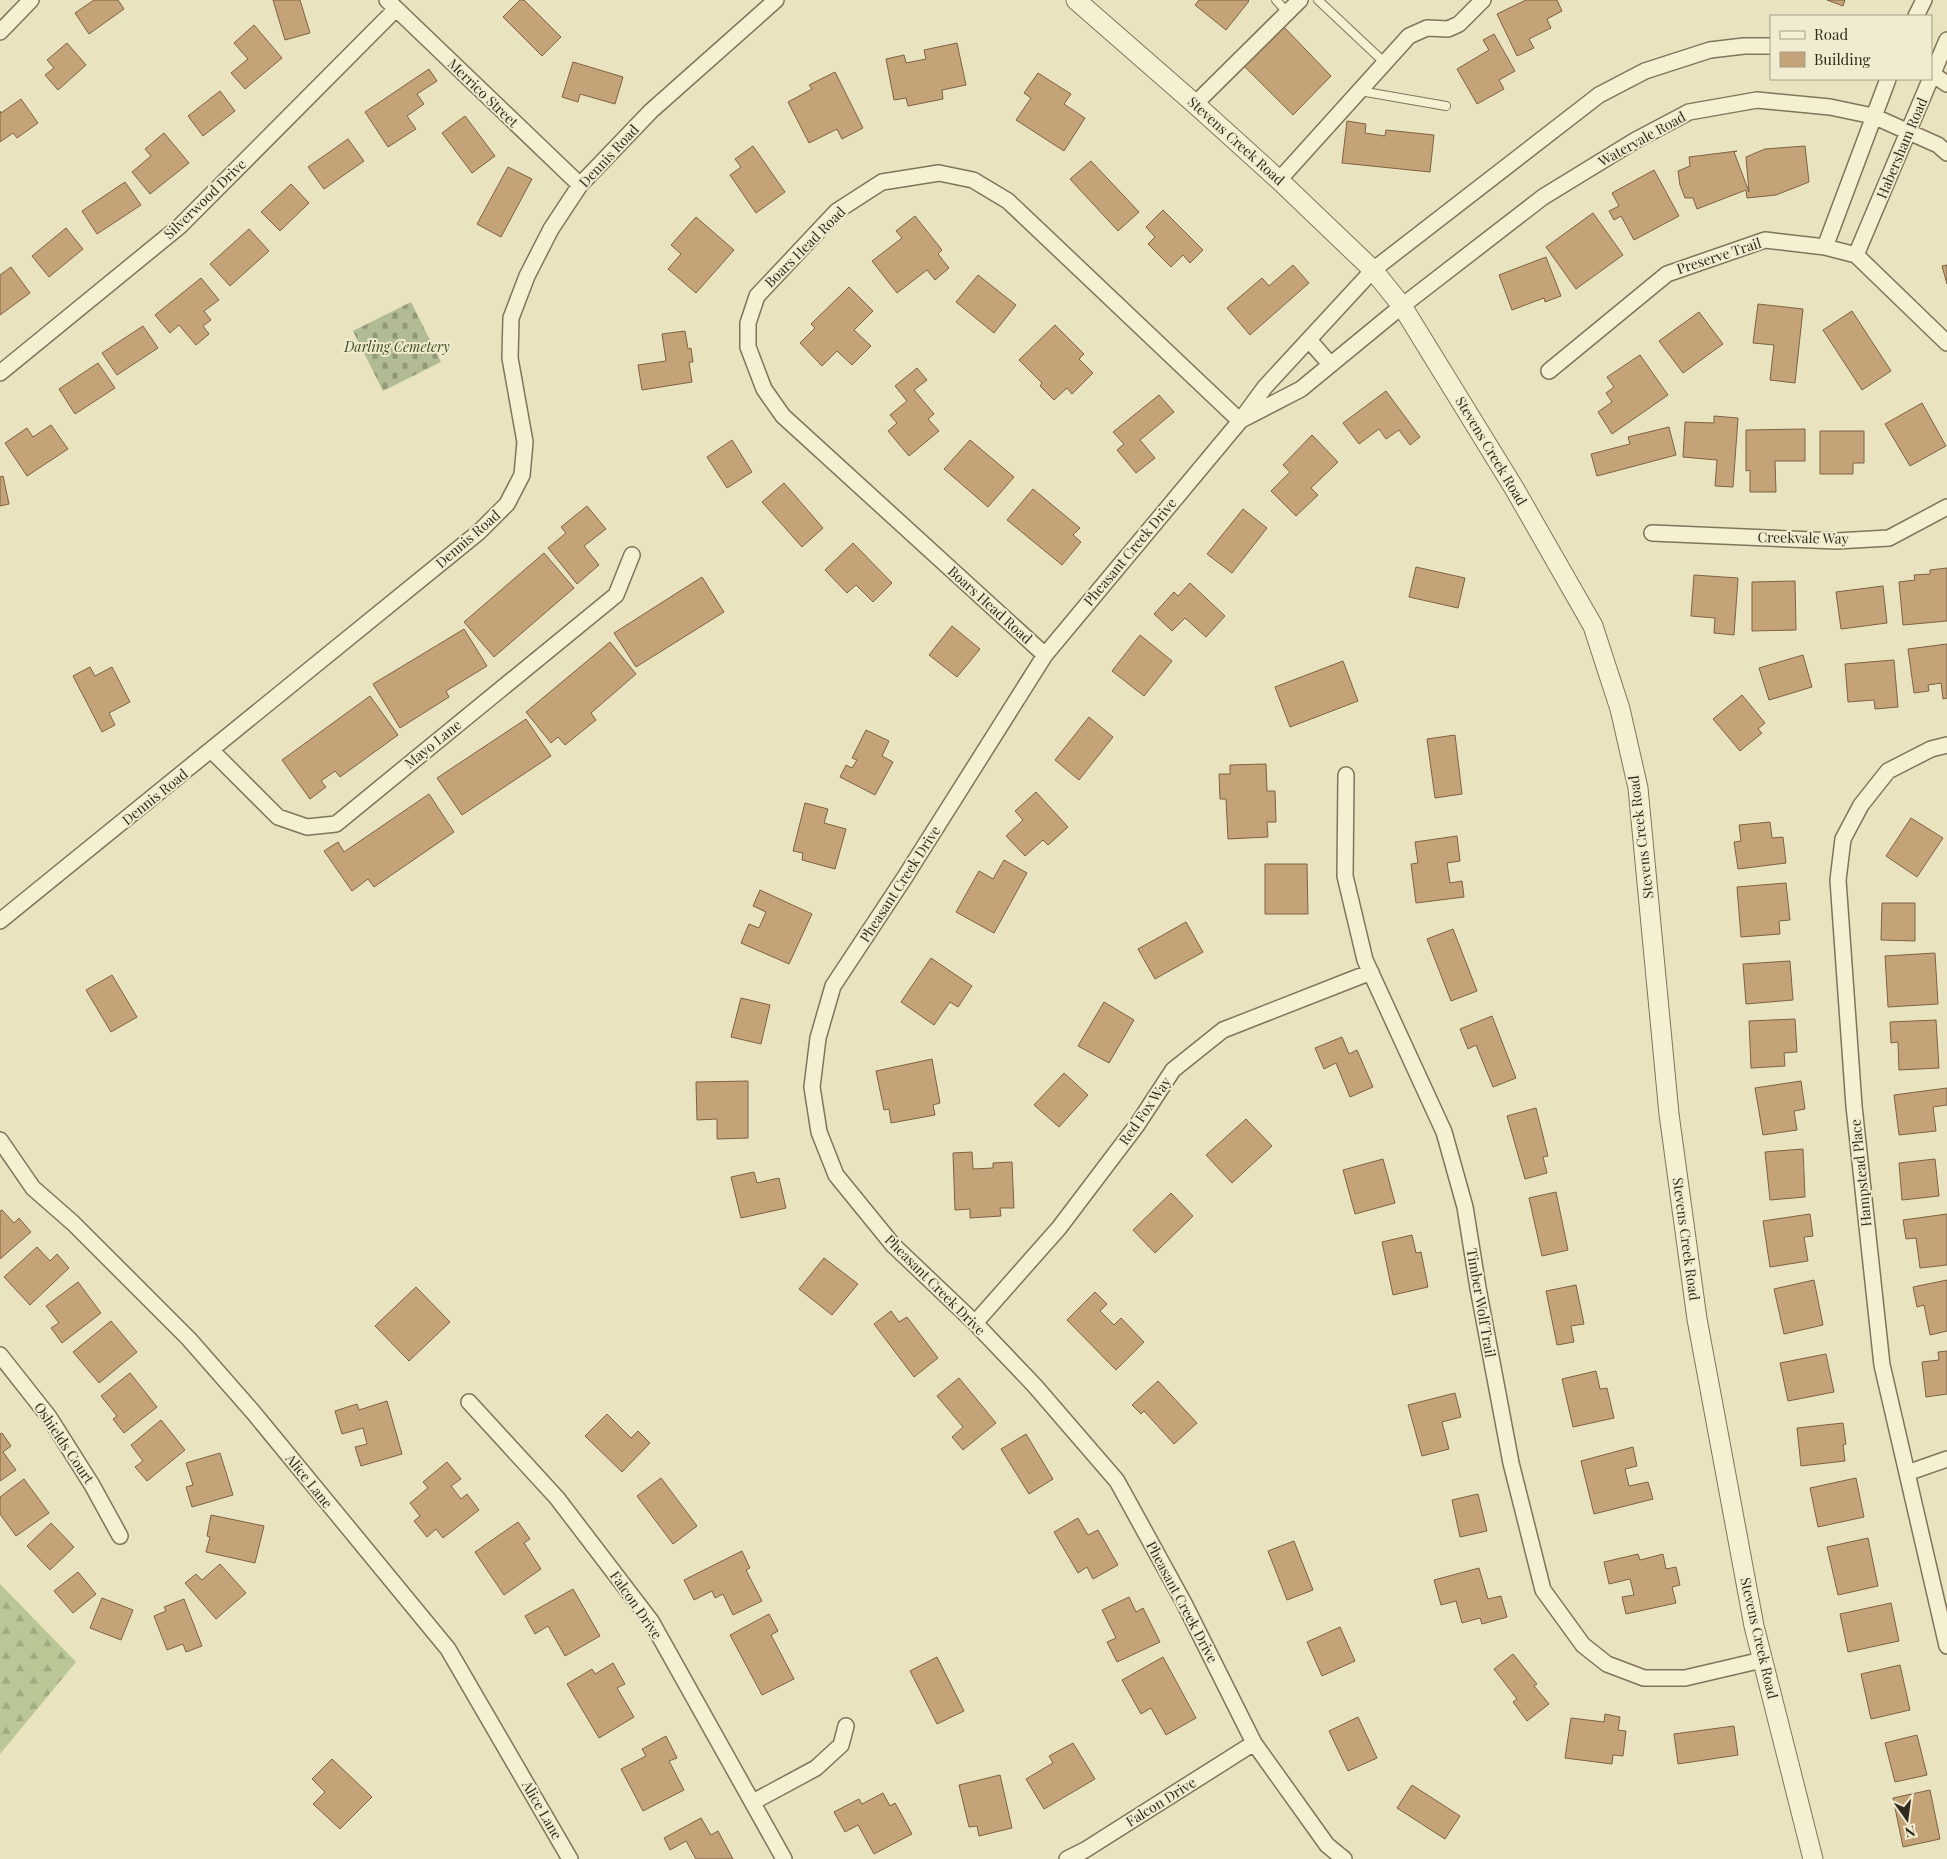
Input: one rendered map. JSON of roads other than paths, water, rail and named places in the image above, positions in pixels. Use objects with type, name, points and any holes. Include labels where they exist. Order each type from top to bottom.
[{"type":"street","points":[[0,32],[30,0]]},
{"type":"street","name":"Dennis Road","points":[[0,921],[212,751],[479,532],[507,504],[522,475],[525,442],[510,358],[511,318],[526,276],[547,237],[580,185],[651,111],[776,0]]},
{"type":"street","name":"Stevens Creek Road","points":[[1076,0],[1279,180],[1373,270],[1402,306],[1514,488],[1593,626],[1620,709],[1638,788],[1669,1114],[1697,1319],[1754,1626],[1813,1859]]},
{"type":"street","points":[[1195,104],[1300,0]]},
{"type":"street","points":[[1279,180],[1410,36],[1427,28],[1448,29],[1459,24],[1482,0]]},
{"type":"street","points":[[1916,15],[1924,0]]},
{"type":"street","name":"Merrico Street","points":[[392,5],[580,185]]},
{"type":"street","name":"Silverwood Drive","points":[[0,373],[180,226],[392,5]]},
{"type":"street","name":"Habersham Road","points":[[1932,74],[1947,40]]},
{"type":"street","points":[[1373,270],[1599,95],[1645,71],[1710,50],[1744,46],[1770,46]]},
{"type":"street","points":[[1932,74],[1947,84]]},
{"type":"street","points":[[1825,247],[1888,80]]},
{"type":"street","name":"Habersham Road","points":[[1856,256],[1930,80]]},
{"type":"street","name":"Watervale Road","points":[[1402,306],[1543,197],[1636,140],[1689,112],[1757,100],[1830,107],[1873,116],[1938,145],[1947,152]]},
{"type":"street","name":"Boars Head Road","points":[[1045,655],[783,416],[764,389],[748,347],[748,323],[757,296],[837,211],[882,182],[939,172],[973,180],[1008,201],[1240,421]]},
{"type":"street","name":"Preserve Trail","points":[[1549,370],[1667,274],[1765,240],[1825,247],[1856,256],[1947,343]]},
{"type":"street","name":"Pheasant Creek Drive","points":[[1344,1859],[1327,1844],[1254,1743],[1184,1603],[1117,1481],[1035,1386],[975,1322],[893,1245],[836,1175],[819,1132],[812,1087],[818,1038],[833,986],[905,877],[1045,655],[1240,421],[1265,387],[1373,270]]},
{"type":"street","name":"Pheasant Creek Drive","points":[[1240,421],[1301,389],[1402,306]]},
{"type":"street","points":[[1309,340],[1330,364]]},
{"type":"street","name":"Creekvale Way","points":[[1652,533],[1836,540],[1889,538],[1947,507]]},
{"type":"street","name":"Mayo Lane","points":[[212,751],[278,817],[307,827],[336,824],[616,595],[632,556]]},
{"type":"street","name":"Hampstead Place","points":[[1947,745],[1931,749],[1888,771],[1860,805],[1843,839],[1838,880],[1854,1106],[1882,1365],[1947,1646]]},
{"type":"street","name":"Timber Wolf Trail","points":[[1346,775],[1345,876],[1365,960],[1444,1132],[1465,1207],[1478,1288],[1511,1463],[1543,1590],[1583,1645],[1607,1664],[1644,1678],[1684,1678],[1762,1660]]},
{"type":"street","name":"Red Fox Way","points":[[975,1322],[1059,1228],[1137,1125],[1173,1070],[1223,1030],[1371,972]]},
{"type":"street","name":"Alice Lane","points":[[0,1140],[33,1188],[73,1223],[189,1339],[254,1412],[448,1649],[570,1859]]},
{"type":"street","name":"Oshields Court","points":[[0,1355],[49,1417],[92,1485],[120,1536]]},
{"type":"street","name":"Falcon Drive","points":[[469,1402],[557,1498],[651,1621],[784,1859]]},
{"type":"street","points":[[1906,1473],[1947,1459]]},
{"type":"street","points":[[753,1802],[816,1768],[841,1745],[846,1726]]},
{"type":"street","name":"Falcon Drive","points":[[1067,1859],[1085,1850],[1254,1743]]},
{"type":"lane","points":[[1276,0],[1287,12]]},
{"type":"lane","points":[[1318,0],[1385,63]]},
{"type":"lane","points":[[1360,91],[1446,106]]},
{"type":"park label","name":"Darling Cemetery","points":[[397,347]]}]
